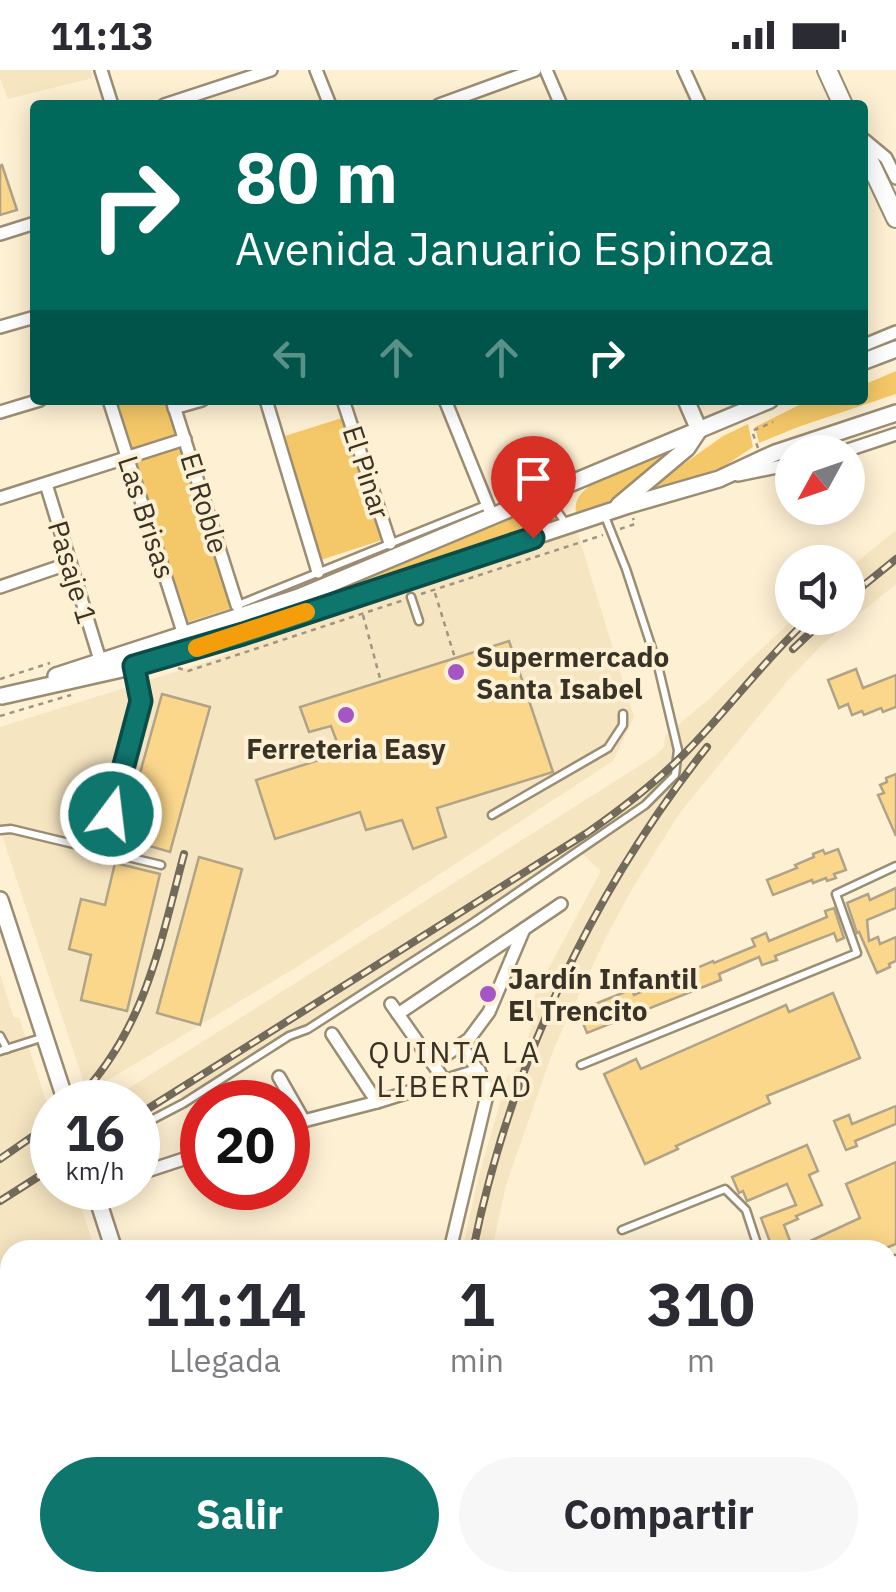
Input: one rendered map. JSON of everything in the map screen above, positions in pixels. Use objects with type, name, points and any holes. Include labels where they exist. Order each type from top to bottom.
[{"type":"main road","points":[[827,70],[841,100]]},
{"type":"main road","points":[[868,159],[896,218]]},
{"type":"main road","points":[[868,360],[896,349]]},
{"type":"main road","points":[[688,405],[699,430]]},
{"type":"main road","points":[[1,696],[100,660],[276,606],[489,510],[526,504],[753,405]]},
{"type":"main road","points":[[1,696],[134,666],[255,629],[719,479],[775,453],[896,414]]},
{"type":"main road","points":[[608,512],[687,448],[699,430]]},
{"type":"main road","points":[[0,900],[59,1080]]},
{"type":"main road","points":[[102,1210],[111,1240]]},
{"type":"street","points":[[101,70],[110,100]]},
{"type":"street","points":[[179,100],[271,70]]},
{"type":"street","points":[[316,70],[328,100]]},
{"type":"street","points":[[453,100],[535,70]]},
{"type":"street","points":[[546,70],[559,100]]},
{"type":"street","points":[[684,70],[698,100]]},
{"type":"street","points":[[868,143],[886,158],[896,178]]},
{"type":"street","points":[[0,234],[30,225]]},
{"type":"street","points":[[0,328],[30,318]]},
{"type":"street","points":[[868,344],[896,332]]},
{"type":"street","points":[[0,412],[30,403]]},
{"type":"street","name":"Las Brisas","points":[[111,405],[184,634]]},
{"type":"street","name":"El Roble","points":[[173,405],[237,605]]},
{"type":"street","points":[[268,405],[318,572]]},
{"type":"street","name":"El Pinar","points":[[345,405],[390,543]]},
{"type":"street","points":[[448,405],[489,510]]},
{"type":"street","points":[[865,444],[896,434]]},
{"type":"street","points":[[0,498],[185,439]]},
{"type":"street","points":[[719,479],[775,467]]},
{"type":"street","name":"Pasaje 1","points":[[46,484],[100,660]]},
{"type":"street","points":[[0,586],[70,563]]},
{"type":"street","points":[[445,1081],[395,1009],[560,904]]},
{"type":"street","points":[[433,1064],[469,1039],[489,1012],[524,929]]},
{"type":"street","points":[[332,1034],[377,1102]]},
{"type":"street","points":[[452,1240],[487,1095],[479,1070],[460,1045]]},
{"type":"street","points":[[310,1119],[479,1070]]},
{"type":"lane","points":[[526,504],[557,512],[568,526]]},
{"type":"lane","points":[[237,605],[390,543],[489,510]]},
{"type":"lane","points":[[160,1116],[289,1036],[308,1029],[474,922],[645,805],[675,775],[678,750],[659,670],[608,512]]},
{"type":"lane","points":[[411,598],[420,621]]},
{"type":"lane","points":[[255,629],[276,606]]},
{"type":"lane","points":[[101,851],[141,701],[134,666]]},
{"type":"lane","points":[[492,814],[608,748],[623,725],[623,714]]},
{"type":"lane","points":[[0,830],[11,829],[161,866]]},
{"type":"lane","points":[[581,1065],[858,952],[836,894],[896,866]]},
{"type":"lane","points":[[0,1036],[3,1050],[44,1036]]},
{"type":"lane","points":[[622,1230],[724,1189],[746,1210],[756,1240]]},
{"type":"path","points":[[758,450],[752,430],[773,422]]},
{"type":"path","points":[[434,590],[455,658]]},
{"type":"path","points":[[362,614],[381,682]]},
{"type":"shaded area","points":[[0,70],[90,70],[93,78],[8,99]]},
{"type":"shaded area","points":[[896,371],[896,394],[868,403],[868,383]]},
{"type":"shaded area","points":[[119,405],[167,405],[232,608],[188,622]]},
{"type":"shaded area","points":[[799,405],[863,405],[775,435],[759,443],[755,427]]},
{"type":"shaded area","points":[[342,418],[382,540],[321,560],[285,436]]},
{"type":"shaded area","points":[[748,424],[753,447],[723,467],[639,496],[723,436]]},
{"type":"shaded area","points":[[690,441],[622,493],[576,516],[578,498],[591,485]]},
{"type":"shaded area","points":[[529,509],[548,513],[559,521],[323,600],[336,590]]},
{"type":"shaded area","points":[[896,530],[896,584],[865,609],[865,555]]},
{"type":"shaded area","points":[[577,531],[634,717],[613,761],[297,967],[108,1080],[83,1080],[0,829],[0,727],[210,661]]},
{"type":"shaded area","points":[[776,635],[834,635],[788,680],[679,814],[632,889],[554,1048],[506,1185],[494,1240],[464,1240],[508,1075],[514,1073],[532,1026],[524,1022],[601,871],[577,849],[298,1032],[294,1027],[212,1080],[180,1080],[180,1095],[160,1106],[160,1080],[142,1080],[655,756],[664,747],[665,736]]},
{"type":"shaded area","points":[[0,974],[39,1080],[30,1080],[30,1210],[82,1210],[92,1240],[0,1240]]},
{"type":"building","points":[[0,166],[17,210],[0,215]]},
{"type":"building","points":[[509,641],[553,772],[437,808],[446,837],[413,849],[402,820],[366,830],[360,812],[275,839],[256,780],[341,753],[331,726],[309,732],[300,707]]},
{"type":"building","points":[[856,669],[863,688],[896,675],[896,707],[864,715],[862,711],[852,715],[848,704],[839,708],[828,680]]},
{"type":"building","points":[[162,694],[210,707],[170,852],[122,838]]},
{"type":"building","points":[[896,774],[896,836],[878,795],[884,793],[880,785],[887,782],[886,778]]},
{"type":"building","points":[[838,849],[846,870],[834,874],[836,878],[813,883],[812,880],[773,895],[767,880],[797,868],[795,865],[814,857],[813,854]]},
{"type":"building","points":[[199,857],[242,869],[200,1025],[157,1013]]},
{"type":"building","points":[[115,863],[160,874],[127,1011],[81,1000],[91,955],[69,949],[81,899],[105,905]]},
{"type":"building","points":[[896,888],[896,908],[867,920],[869,941],[878,937],[880,944],[896,937],[896,961],[877,973],[847,903],[868,894],[870,900]]},
{"type":"building","points":[[834,908],[844,938],[837,941],[834,933],[762,965],[759,957],[719,974],[721,980],[587,1033],[578,1011],[632,989],[634,995],[755,946],[752,939],[766,933],[769,941],[827,917],[825,911]]},
{"type":"building","points":[[833,993],[860,1058],[767,1096],[770,1103],[645,1164],[604,1074],[636,1059],[641,1069],[786,1005],[789,1012]]},
{"type":"building","points":[[896,1106],[896,1124],[855,1141],[857,1146],[846,1150],[834,1121],[849,1115],[852,1124]]},
{"type":"building","points":[[807,1145],[818,1171],[809,1175],[822,1205],[784,1225],[790,1240],[769,1240],[761,1218],[796,1205],[787,1184],[747,1201],[732,1177]]},
{"type":"building","points":[[896,1162],[896,1240],[812,1240],[860,1218],[846,1184]]},
{"type":"railway","points":[[865,584],[896,559]]},
{"type":"railway","points":[[160,1101],[614,814],[689,749],[792,635]]},
{"type":"railway","points":[[793,649],[808,635]]},
{"type":"railway","points":[[475,1240],[509,1115],[560,985],[627,861],[707,747]]},
{"type":"railway","points":[[95,1080],[134,1017],[157,955],[184,854]]},
{"type":"railway","points":[[0,1159],[30,1138]]},
{"type":"railway","points":[[0,1201],[30,1182]]},
{"type":"slow traffic","points":[[197,648],[306,612]]},
{"type":"place","name":"Supermercado Santa Isabel","points":[[456,672]]},
{"type":"place","name":"Ferreteria Easy","points":[[346,715]]},
{"type":"place","name":"Jardín Infantil El Trencito","points":[[488,994]]},
{"type":"district","name":"QUINTA LA LIBERTAD","points":[[455,1068]]},
{"type":"route","points":[[111,814],[141,701],[134,666],[533,538]]}]
